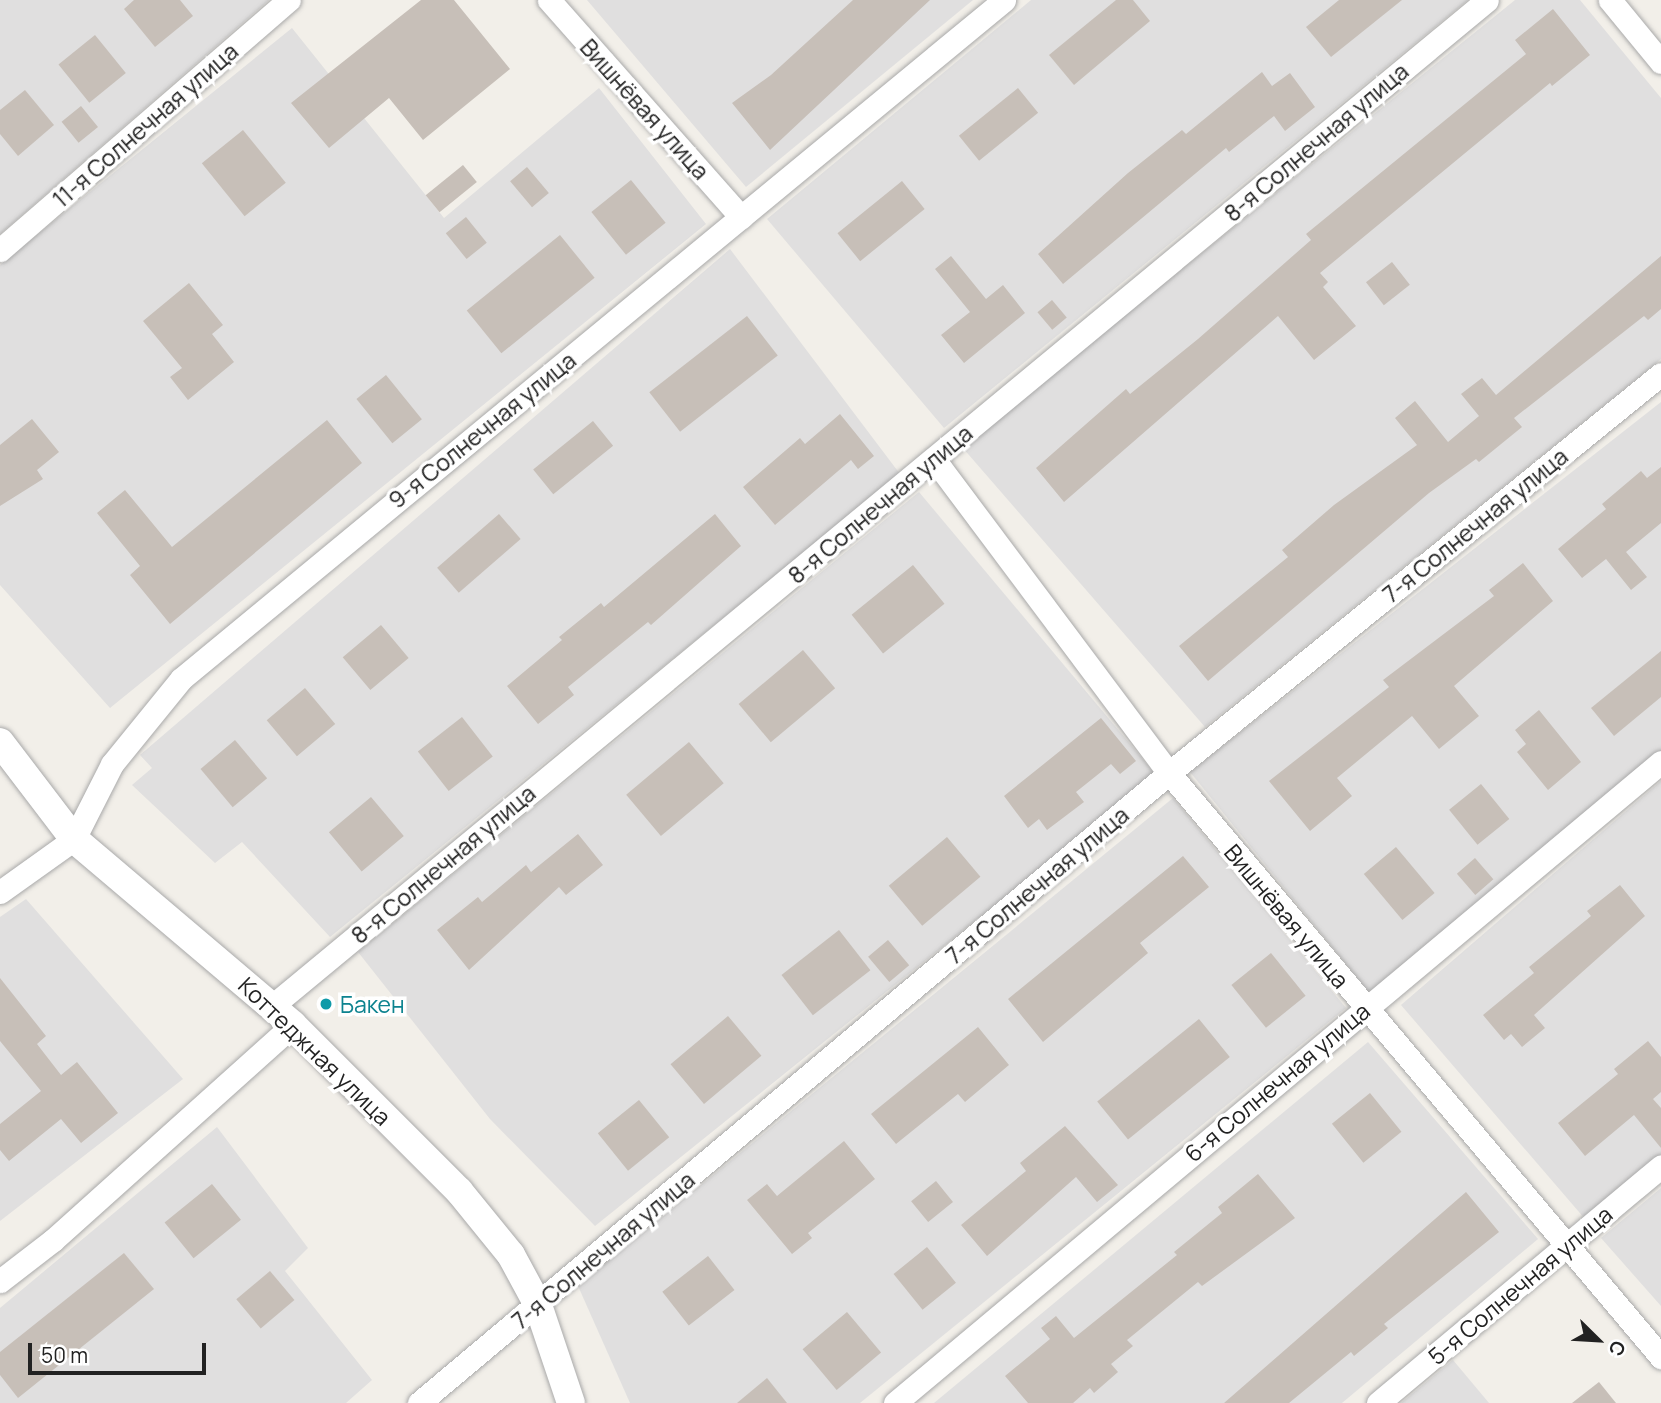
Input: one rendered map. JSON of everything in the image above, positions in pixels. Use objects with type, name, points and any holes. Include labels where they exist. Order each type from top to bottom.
[{"type":"street","name":"11-я Солнечная улица","points":[[0,250],[289,0]]},
{"type":"street","name":"Вишнёвая улица","points":[[548,0],[741,217]]},
{"type":"street","name":"9-я Солнечная улица","points":[[0,892],[74,839],[112,764],[181,678],[1004,0]]},
{"type":"street","name":"8-я Солнечная улица","points":[[271,1006],[1487,0]]},
{"type":"street","points":[[1610,0],[1661,62]]},
{"type":"street","name":"7-я Солнечная улица","points":[[419,1403],[1169,774],[1661,374]]},
{"type":"street","name":"Вишнёвая улица","points":[[934,459],[1169,774],[1363,1009],[1569,1245],[1661,1357]]},
{"type":"street","name":"Коттеджная улица","points":[[0,742],[74,839],[293,1025],[459,1191],[511,1255],[538,1305],[571,1403]]},
{"type":"street","name":"6-я Солнечная улица","points":[[895,1403],[1661,762]]},
{"type":"street","points":[[0,1281],[51,1241],[293,1025]]},
{"type":"street","name":"5-я Солнечная улица","points":[[1378,1403],[1661,1166]]},
{"type":"shaded area","points":[[0,0],[269,0],[0,234]]},
{"type":"shaded area","points":[[587,0],[973,0],[746,187]]},
{"type":"shaded area","points":[[1031,0],[1468,0],[944,428],[767,219]]},
{"type":"shaded area","points":[[1515,0],[1580,0],[1661,98],[1661,359],[1205,727],[962,447]]},
{"type":"shaded area","points":[[292,28],[444,218],[599,88],[706,224],[110,708],[0,585],[0,265]]},
{"type":"shaded area","points":[[730,249],[900,474],[330,937],[242,842],[215,863],[132,785],[152,768],[140,755]]},
{"type":"shaded area","points":[[1661,402],[1661,758],[1372,996],[1190,772]]},
{"type":"shaded area","points":[[919,492],[1156,775],[595,1226],[490,1119],[358,952]]},
{"type":"shaded area","points":[[1661,781],[1661,1154],[1585,1219],[1401,1005]]},
{"type":"shaded area","points":[[1173,798],[1346,1008],[860,1403],[630,1403],[578,1286]]},
{"type":"shaded area","points":[[26,899],[183,1079],[0,1221],[0,917]]},
{"type":"shaded area","points":[[1368,1042],[1538,1239],[1342,1403],[934,1403]]},
{"type":"shaded area","points":[[217,1127],[308,1248],[285,1271],[372,1380],[346,1403],[0,1403],[0,1308]]},
{"type":"shaded area","points":[[1661,1188],[1661,1306],[1601,1238]]},
{"type":"shaded area","points":[[1453,1360],[1489,1403],[1401,1403]]},
{"type":"building","points":[[134,0],[180,0],[193,16],[155,47],[124,9]]},
{"type":"building","points":[[421,0],[454,0],[510,69],[423,140],[389,98],[329,148],[291,103]]},
{"type":"building","points":[[853,0],[930,0],[770,150],[732,103],[771,75]]},
{"type":"building","points":[[1116,0],[1133,0],[1150,21],[1074,85],[1049,55]]},
{"type":"building","points":[[1339,0],[1402,0],[1331,57],[1306,27]]},
{"type":"building","points":[[1553,9],[1590,55],[1552,86],[1550,83],[1320,273],[1328,282],[1323,287],[1356,326],[1314,360],[1278,316],[1064,502],[1036,468],[1126,389],[1130,394],[1198,339],[1311,240],[1306,234],[1526,54],[1515,40]]},
{"type":"building","points":[[95,35],[126,73],[89,103],[58,65]]},
{"type":"building","points":[[1262,72],[1272,86],[1290,73],[1315,107],[1285,131],[1274,116],[1229,152],[1226,148],[1063,284],[1038,254],[1128,173],[1182,130],[1186,134]]},
{"type":"building","points":[[1018,88],[1038,113],[979,161],[959,136]]},
{"type":"building","points":[[25,90],[54,125],[18,156],[0,134],[0,110]]},
{"type":"building","points":[[81,106],[98,127],[79,143],[62,122]]},
{"type":"building","points":[[243,130],[286,183],[245,216],[202,163]]},
{"type":"building","points":[[463,165],[477,182],[440,212],[426,195]]},
{"type":"building","points":[[527,167],[549,193],[532,207],[510,181]]},
{"type":"building","points":[[631,180],[666,223],[626,255],[591,212]]},
{"type":"building","points":[[902,181],[925,209],[860,261],[837,233]]},
{"type":"building","points":[[466,217],[487,243],[467,259],[446,233]]},
{"type":"building","points":[[560,235],[595,278],[501,353],[467,311]]},
{"type":"building","points":[[951,256],[986,299],[1003,285],[1025,313],[964,363],[941,335],[970,312],[935,269]]},
{"type":"building","points":[[1661,256],[1661,309],[1648,320],[1644,316],[1514,418],[1522,427],[1479,462],[1476,459],[1429,493],[1208,681],[1179,646],[1288,557],[1282,550],[1334,505],[1417,445],[1395,418],[1415,401],[1448,442],[1479,416],[1461,394],[1482,378],[1496,395]]},
{"type":"building","points":[[1392,262],[1410,285],[1384,305],[1366,282]]},
{"type":"building","points":[[189,283],[223,325],[212,334],[234,362],[188,400],[170,377],[182,368],[143,321]]},
{"type":"building","points":[[1052,300],[1067,318],[1052,330],[1037,312]]},
{"type":"building","points":[[747,316],[778,355],[680,432],[649,392]]},
{"type":"building","points":[[386,375],[422,419],[392,443],[356,399]]},
{"type":"building","points":[[840,414],[874,456],[858,469],[851,460],[775,525],[743,487],[800,438],[805,444]]},
{"type":"building","points":[[32,419],[59,452],[37,470],[43,479],[0,506],[0,445]]},
{"type":"building","points":[[327,420],[362,463],[170,624],[130,575],[140,566],[97,513],[125,490],[172,547]]},
{"type":"building","points":[[593,421],[613,446],[553,494],[533,469]]},
{"type":"building","points":[[1661,467],[1661,523],[1626,552],[1647,577],[1631,590],[1606,559],[1582,578],[1558,549],[1606,509],[1602,504],[1641,471],[1647,478]]},
{"type":"building","points":[[499,514],[521,539],[459,593],[437,568]]},
{"type":"building","points":[[715,514],[741,546],[651,625],[648,622],[568,687],[574,695],[538,724],[507,686],[562,640],[559,637],[601,603],[604,607]]},
{"type":"building","points":[[1523,563],[1553,601],[1454,686],[1479,716],[1439,749],[1412,716],[1337,778],[1352,796],[1310,831],[1269,781],[1389,687],[1383,680],[1494,596],[1489,590]]},
{"type":"building","points":[[913,565],[944,604],[883,654],[852,615]]},
{"type":"building","points":[[381,625],[409,658],[370,690],[343,657]]},
{"type":"building","points":[[803,650],[835,688],[771,742],[739,704]]},
{"type":"building","points":[[1661,651],[1661,697],[1614,736],[1591,708]]},
{"type":"building","points":[[305,688],[335,724],[297,756],[267,720]]},
{"type":"building","points":[[1539,710],[1581,762],[1548,790],[1517,752],[1526,744],[1515,730]]},
{"type":"building","points":[[462,717],[493,756],[449,791],[418,751]]},
{"type":"building","points":[[1101,718],[1136,761],[1120,774],[1111,764],[1076,792],[1084,802],[1047,830],[1039,819],[1028,828],[1004,796]]},
{"type":"building","points":[[235,740],[267,778],[233,807],[201,769]]},
{"type":"building","points":[[689,742],[724,783],[661,836],[626,795]]},
{"type":"building","points":[[1481,784],[1509,819],[1477,845],[1449,810]]},
{"type":"building","points":[[371,797],[404,836],[362,871],[329,832]]},
{"type":"building","points":[[578,834],[603,865],[566,895],[559,887],[469,970],[437,930],[478,897],[482,902],[526,865],[531,872]]},
{"type":"building","points":[[947,837],[980,877],[922,926],[889,886]]},
{"type":"building","points":[[1396,847],[1435,893],[1402,920],[1364,874]]},
{"type":"building","points":[[1183,856],[1209,887],[1140,943],[1148,953],[1043,1042],[1008,999]]},
{"type":"building","points":[[1475,858],[1493,879],[1475,895],[1457,874]]},
{"type":"building","points":[[1620,885],[1645,916],[1534,1015],[1545,1028],[1522,1047],[1511,1034],[1504,1040],[1483,1015],[1534,973],[1529,967],[1591,916],[1587,911]]},
{"type":"building","points":[[839,930],[870,970],[813,1015],[781,975]]},
{"type":"building","points":[[888,940],[909,965],[889,982],[868,957]]},
{"type":"building","points":[[1271,953],[1306,996],[1266,1028],[1231,985]]},
{"type":"building","points":[[0,978],[46,1036],[37,1044],[61,1075],[77,1062],[118,1113],[81,1143],[61,1119],[9,1161],[0,1150],[0,1124],[41,1091],[0,1041]]},
{"type":"building","points":[[728,1016],[761,1056],[704,1104],[671,1064]]},
{"type":"building","points":[[1199,1019],[1230,1057],[1128,1140],[1097,1101]]},
{"type":"building","points":[[978,1027],[1009,1065],[965,1102],[958,1094],[896,1144],[871,1114]]},
{"type":"building","points":[[1648,1041],[1661,1057],[1661,1092],[1653,1099],[1661,1108],[1661,1148],[1634,1115],[1585,1156],[1558,1123],[1618,1074],[1614,1069]]},
{"type":"building","points":[[1370,1093],[1401,1132],[1363,1163],[1332,1124]]},
{"type":"building","points":[[639,1100],[669,1137],[628,1171],[598,1133]]},
{"type":"building","points":[[1065,1126],[1118,1185],[1097,1202],[1076,1177],[987,1256],[961,1225],[1026,1171],[1020,1163]]},
{"type":"building","points":[[844,1141],[875,1179],[808,1233],[812,1238],[792,1254],[747,1200],[767,1184],[777,1196]]},
{"type":"building","points":[[1258,1174],[1295,1218],[1202,1286],[1198,1282],[1127,1340],[1133,1346],[1111,1364],[1118,1372],[1094,1393],[1090,1388],[1073,1403],[1028,1403],[1005,1376],[1050,1339],[1041,1328],[1056,1316],[1074,1338],[1177,1255],[1174,1252],[1222,1213],[1218,1207]]},
{"type":"building","points":[[936,1181],[953,1202],[928,1222],[911,1201]]},
{"type":"building","points":[[212,1184],[241,1220],[194,1258],[165,1222]]},
{"type":"building","points":[[1466,1192],[1499,1232],[1384,1324],[1388,1328],[1354,1356],[1351,1352],[1289,1403],[1224,1403]]},
{"type":"building","points":[[927,1247],[956,1283],[923,1310],[894,1274]]},
{"type":"building","points":[[124,1253],[154,1289],[18,1398],[0,1375],[0,1352]]},
{"type":"building","points":[[708,1256],[734,1290],[689,1326],[662,1292]]},
{"type":"building","points":[[270,1271],[294,1300],[261,1328],[236,1299]]},
{"type":"building","points":[[847,1312],[881,1353],[837,1390],[803,1349]]},
{"type":"building","points":[[767,1378],[787,1403],[737,1403]]},
{"type":"building","points":[[1599,1382],[1616,1403],[1572,1403]]},
{"type":"place","name":"Бакен","points":[[326,1004]]}]
